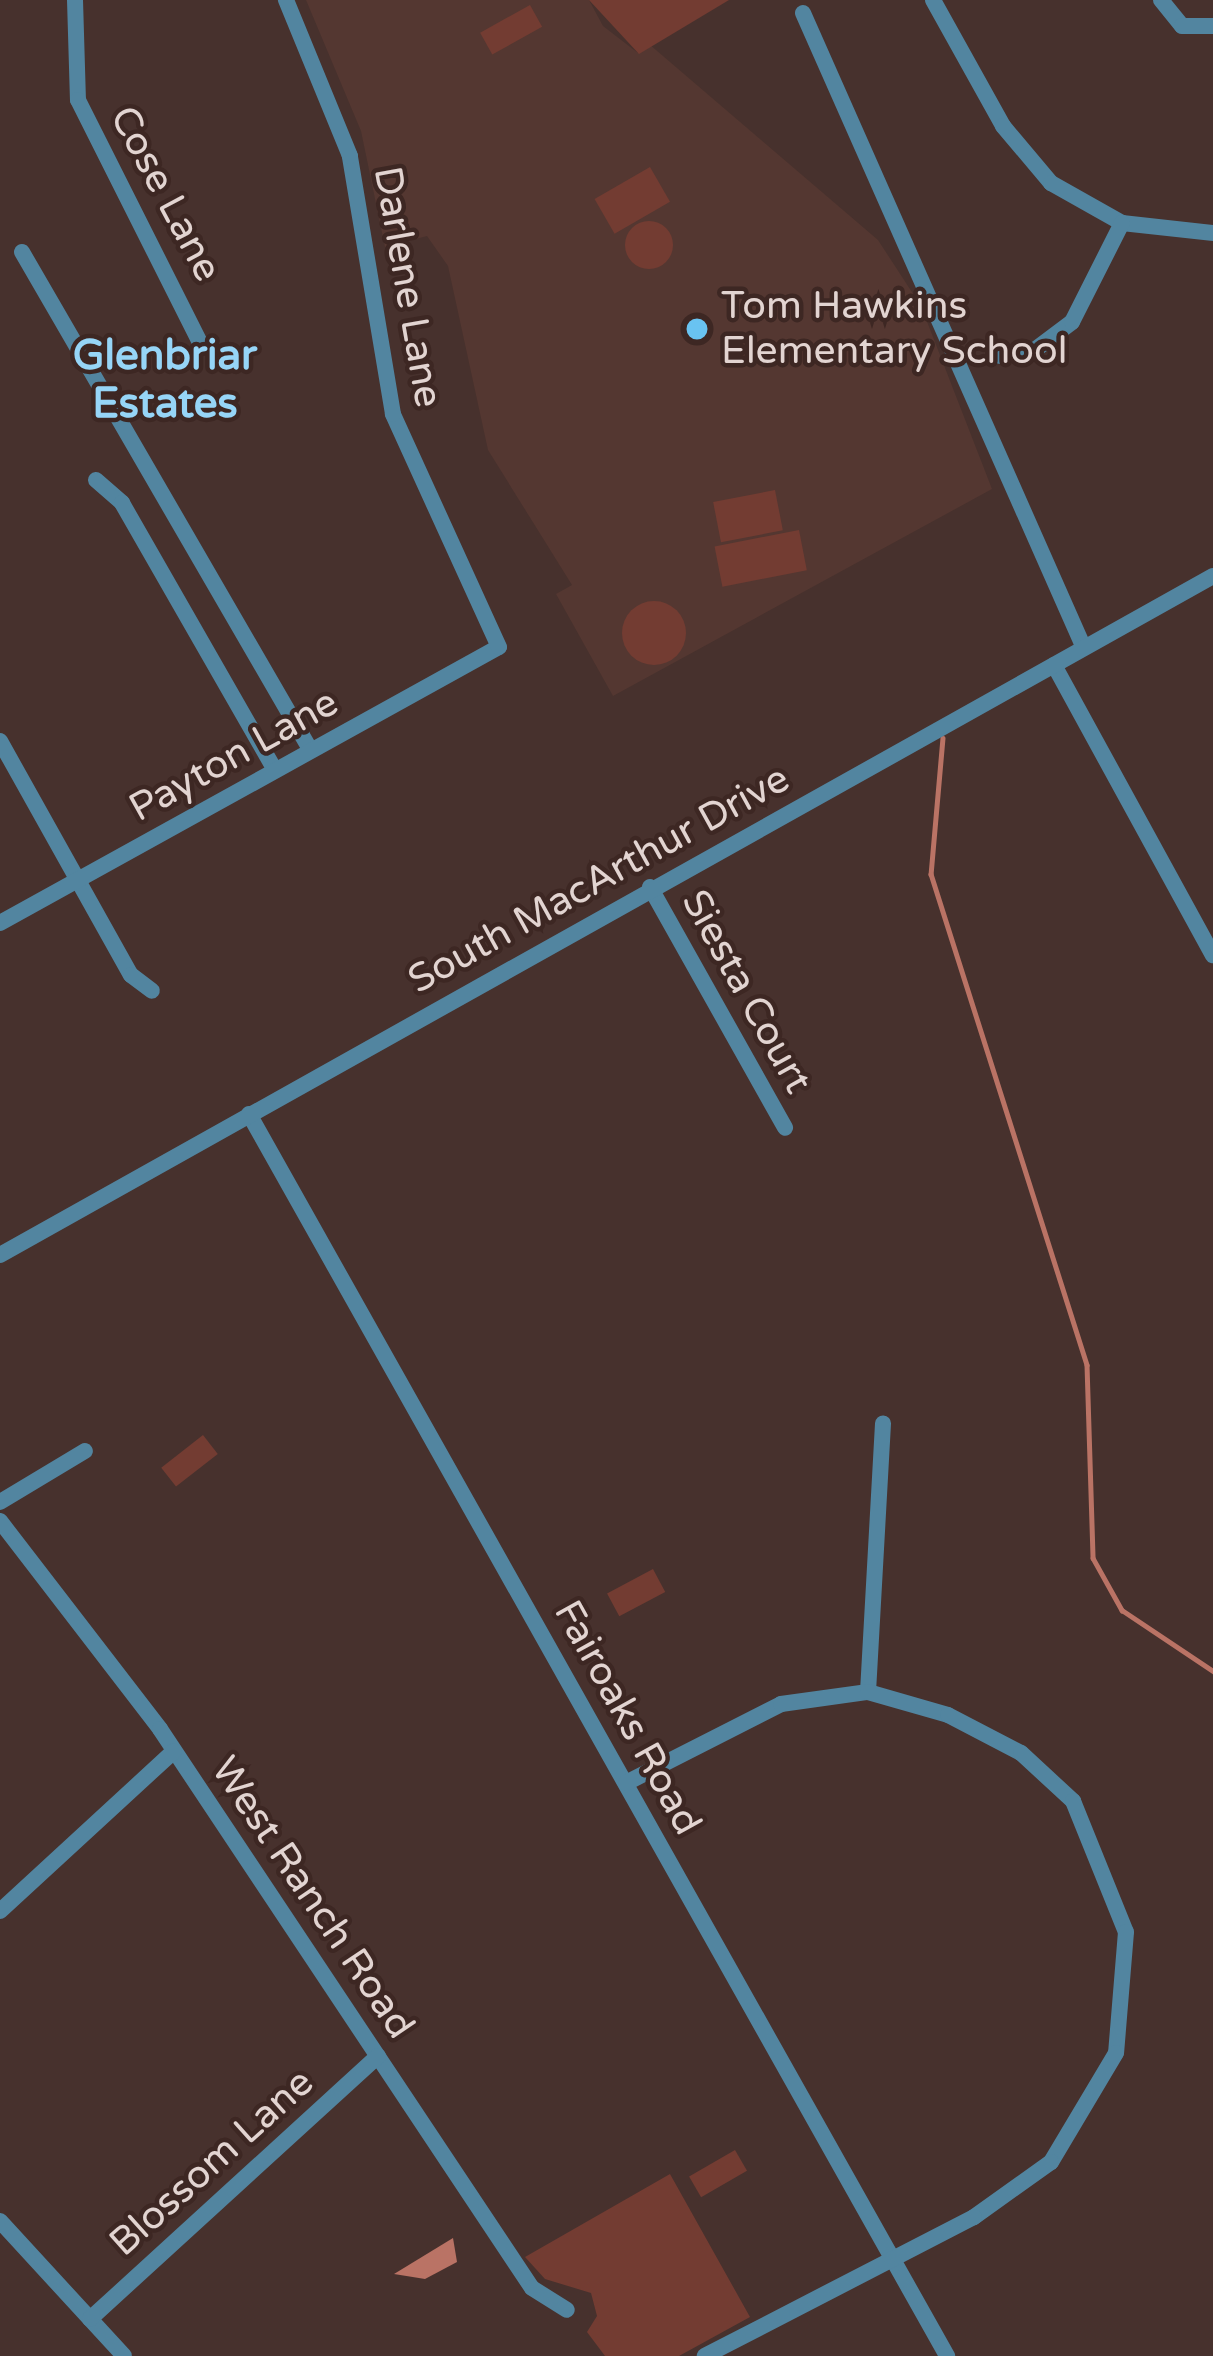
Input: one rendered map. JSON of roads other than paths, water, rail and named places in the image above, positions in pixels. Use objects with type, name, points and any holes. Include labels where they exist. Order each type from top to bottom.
[{"type":"street","name":"Cose Lane","points":[[76,0],[78,100],[202,347]]},
{"type":"street","name":"Darlene Lane","points":[[286,0],[350,156],[393,414],[495,618],[499,647]]},
{"type":"street","points":[[933,0],[1024,158],[1121,223],[1213,233]]},
{"type":"street","points":[[1161,0],[1182,26],[1213,26]]},
{"type":"street","points":[[803,13],[1084,648]]},
{"type":"street","points":[[1000,356],[1032,352],[1072,322],[1121,223]]},
{"type":"street","points":[[22,252],[310,749]]},
{"type":"street","points":[[96,480],[122,503],[275,770]]},
{"type":"street","name":"South MacArthur Drive","points":[[0,1255],[650,887],[1213,576]]},
{"type":"street","name":"Payton Lane","points":[[0,923],[499,647]]},
{"type":"street","points":[[1054,665],[1213,955]]},
{"type":"street","points":[[0,741],[79,880],[152,991]]},
{"type":"street","name":"Siesta Court","points":[[650,887],[785,1128]]},
{"type":"street","name":"Fairoaks Road","points":[[249,1114],[947,2356]]},
{"type":"street","points":[[868,1692],[883,1424]]},
{"type":"street","points":[[0,1502],[85,1451]]},
{"type":"street","name":"West Ranch Road","points":[[0,1521],[174,1751],[532,2288],[567,2310]]},
{"type":"street","points":[[626,1784],[765,1710],[868,1692],[982,1729],[1051,1777],[1102,1852],[1128,1972],[1116,2053],[1073,2136],[1019,2189],[705,2356]]},
{"type":"street","points":[[0,1911],[174,1751]]},
{"type":"street","name":"Blossom Lane","points":[[90,2319],[378,2056]]},
{"type":"street","points":[[0,2221],[124,2356]]},
{"type":"waterway","points":[[943,738],[931,874],[1087,1365],[1093,1558],[1122,1610],[1213,1671]]},
{"type":"place","name":"Tom Hawkins Elementary School","points":[[697,329]]},
{"type":"district","name":"Glenbriar Estates","points":[[165,380]]}]
